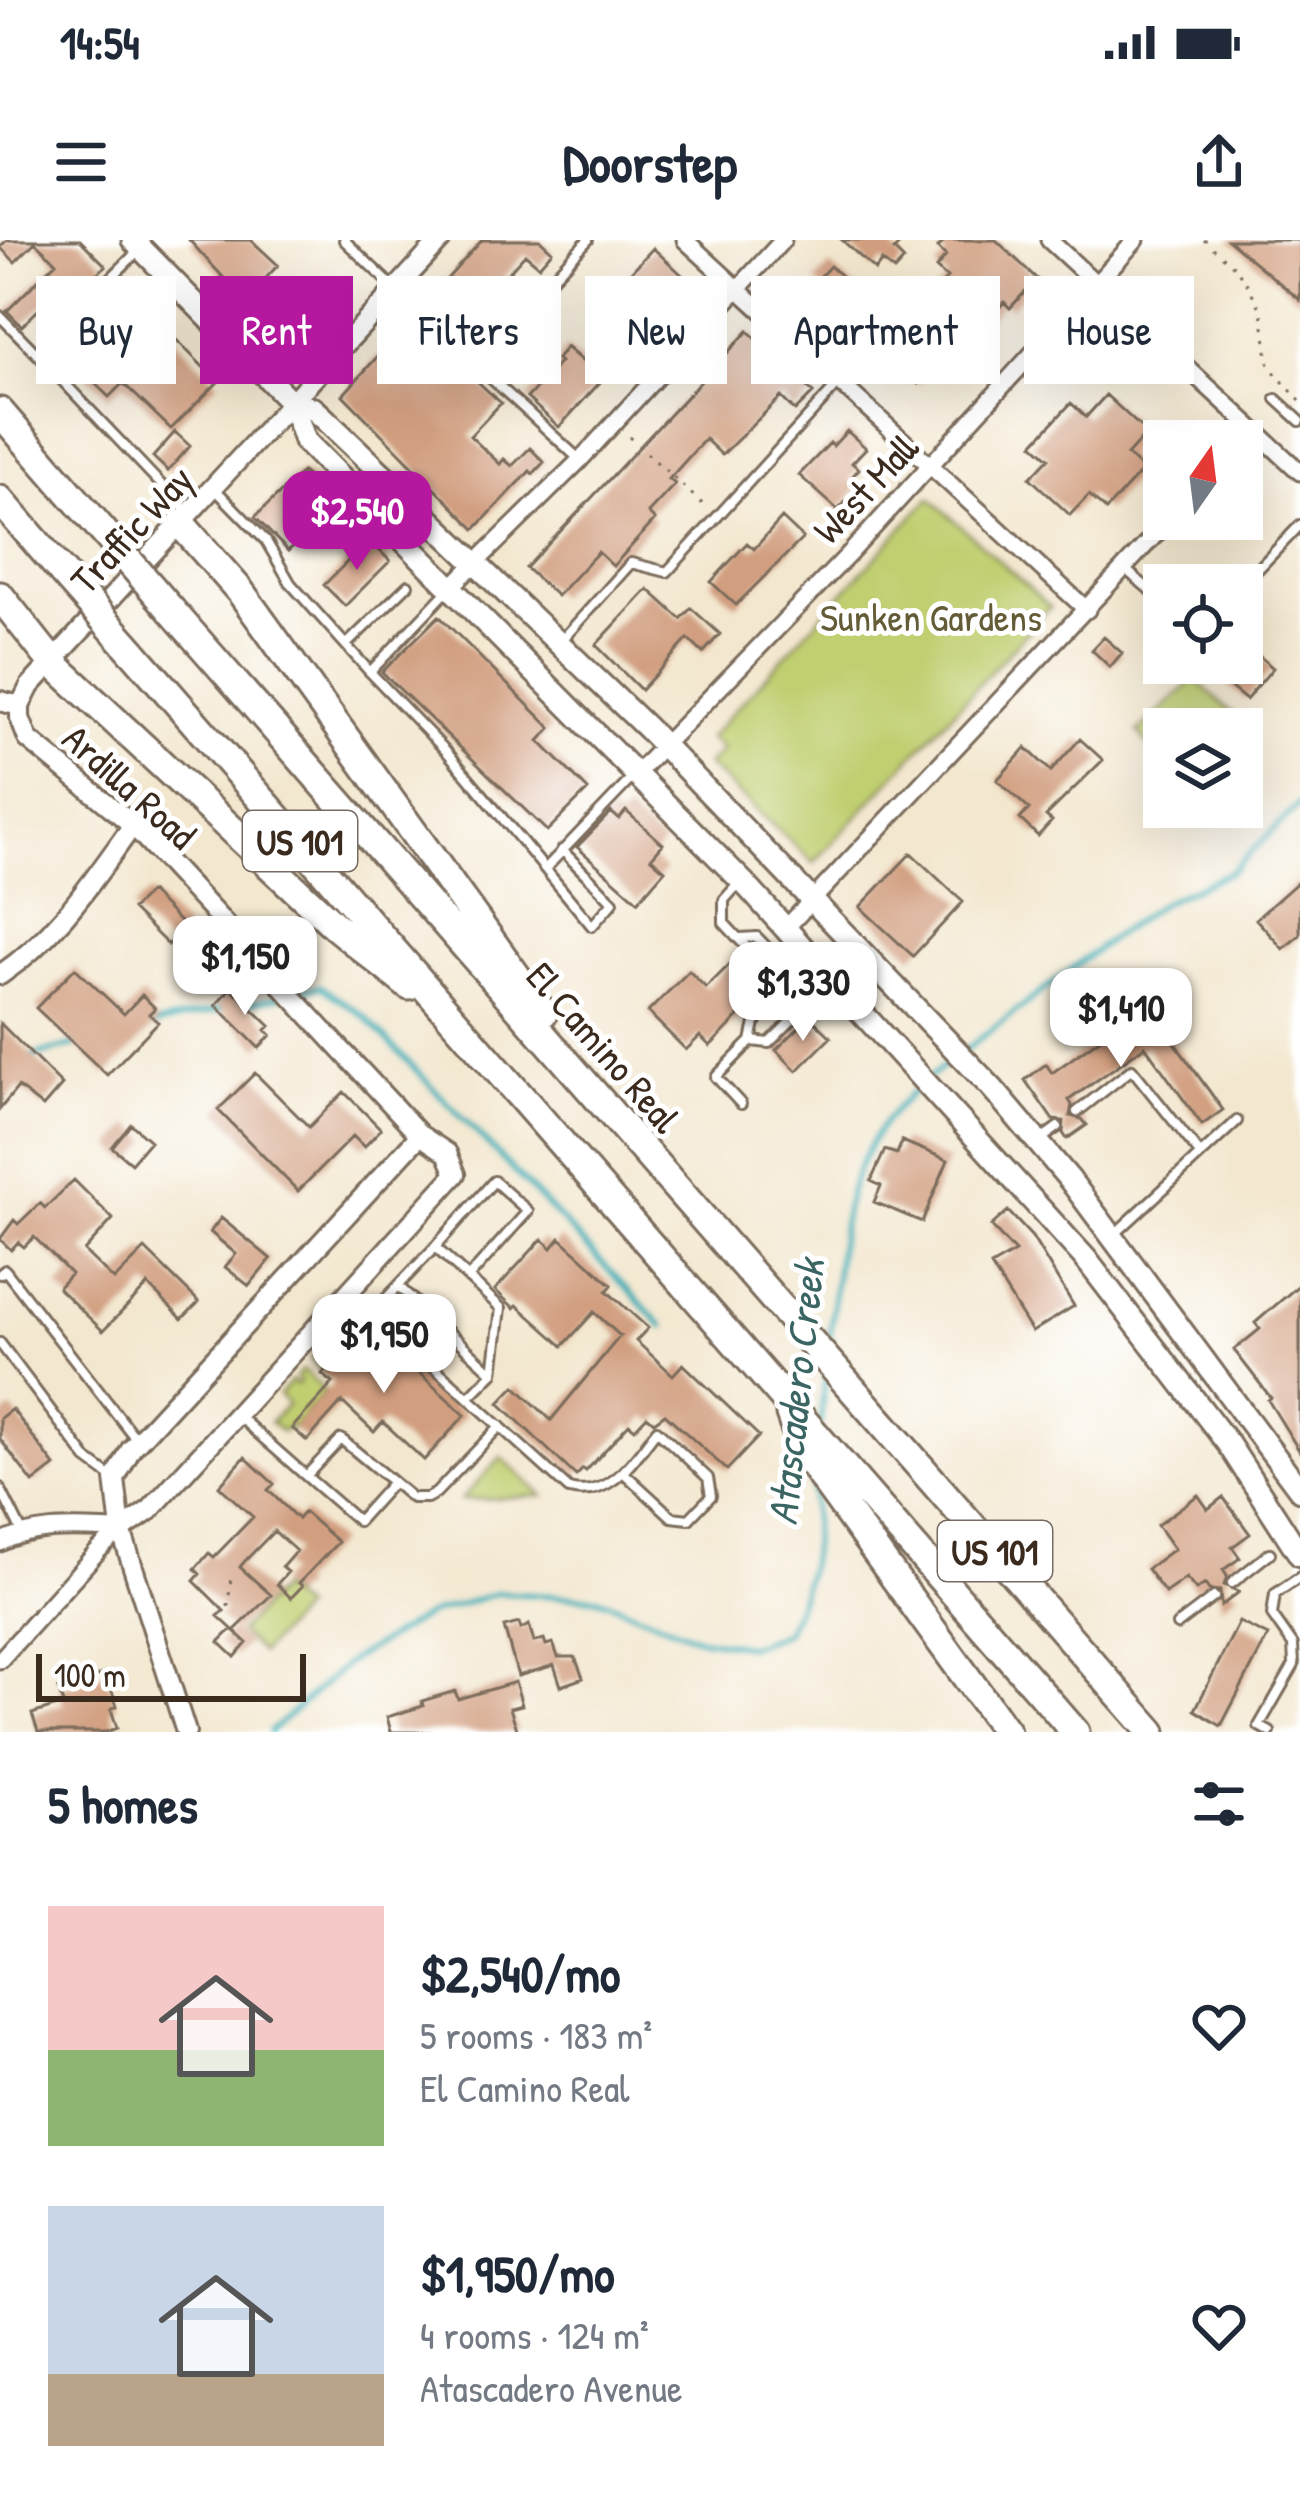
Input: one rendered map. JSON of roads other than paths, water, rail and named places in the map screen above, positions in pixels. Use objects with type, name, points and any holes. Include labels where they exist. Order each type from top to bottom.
[{"type":"highway","name":"El Camino Real","points":[[0,412],[1152,1732]]},
{"type":"highway","name":"US 101","points":[[0,500],[783,1396],[813,1442],[1075,1732]]},
{"type":"highway","points":[[186,519],[624,1130]]},
{"type":"highway","points":[[0,596],[53,663],[335,926],[465,1032]]},
{"type":"highway","points":[[813,1442],[827,1484],[1006,1732]]},
{"type":"main road","points":[[137,244],[292,404],[305,441],[867,1014],[1121,1302],[1229,1445],[1300,1555]]},
{"type":"main road","points":[[292,404],[314,410],[472,564],[560,642],[968,1062],[1037,1142],[1300,1490]]},
{"type":"street","name":"Traffic Way","points":[[409,276],[441,240]]},
{"type":"street","points":[[685,240],[751,301]]},
{"type":"street","points":[[450,587],[580,460],[783,240]]},
{"type":"street","points":[[1049,240],[1088,276]]},
{"type":"street","name":"West Mall","points":[[1103,276],[1136,240]]},
{"type":"street","name":"Traffic Way","points":[[10,704],[377,311]]},
{"type":"street","name":"West Mall","points":[[635,775],[1024,363]]},
{"type":"street","points":[[1194,382],[1232,420]]},
{"type":"street","points":[[840,384],[1087,610]]},
{"type":"street","points":[[1263,446],[1300,472]]},
{"type":"street","points":[[785,929],[1152,540]]},
{"type":"street","name":"Ardilla Road","points":[[10,704],[28,740],[133,825],[420,1135],[447,1153],[456,1174],[350,1291]]},
{"type":"street","points":[[0,975],[76,907],[133,825]]},
{"type":"street","points":[[186,1732],[121,1530],[115,1479],[138,1442],[420,1135]]},
{"type":"street","points":[[0,1660],[99,1550],[150,1510],[350,1291]]},
{"type":"street","points":[[0,1543],[22,1532],[121,1530]]},
{"type":"lane","points":[[344,240],[381,276]]},
{"type":"lane","points":[[580,460],[473,362],[588,240]]},
{"type":"lane","points":[[107,276],[137,244]]},
{"type":"lane","points":[[0,316],[36,353]]},
{"type":"lane","points":[[64,384],[186,519]]},
{"type":"lane","points":[[560,642],[631,563],[668,572],[838,384]]},
{"type":"lane","points":[[1276,399],[1300,422]]},
{"type":"lane","points":[[214,488],[266,541],[291,584],[448,754],[592,926],[613,902],[562,850]]},
{"type":"lane","points":[[1263,564],[1300,525]]},
{"type":"lane","points":[[1125,569],[1143,584]]},
{"type":"lane","points":[[346,645],[408,585]]},
{"type":"lane","points":[[370,672],[450,587]]},
{"type":"lane","points":[[544,869],[635,775]]},
{"type":"lane","points":[[740,880],[724,900],[724,923],[751,952]]},
{"type":"lane","points":[[739,938],[758,938],[795,977]]},
{"type":"lane","points":[[740,1104],[716,1077],[751,1041],[755,1023],[813,958]]},
{"type":"lane","points":[[770,970],[785,987]]},
{"type":"lane","points":[[751,1041],[769,1043],[838,983]]},
{"type":"lane","points":[[1077,1112],[1132,1069],[1200,1154]]},
{"type":"lane","points":[[1111,1238],[1237,1120]]},
{"type":"lane","points":[[1037,1142],[1058,1126]]},
{"type":"lane","points":[[373,1312],[494,1181],[528,1211],[468,1278]]},
{"type":"lane","points":[[435,1247],[502,1308],[493,1373],[468,1398]]},
{"type":"lane","points":[[0,1274],[4,1270],[138,1442]]},
{"type":"lane","points":[[398,1286],[493,1373]]},
{"type":"lane","points":[[350,1291],[569,1489],[593,1491],[623,1472],[657,1430],[708,1478],[710,1496],[689,1519],[672,1517],[623,1472]]},
{"type":"lane","points":[[0,1343],[87,1459],[115,1479]]},
{"type":"lane","points":[[237,1415],[358,1521],[393,1482]]},
{"type":"lane","points":[[306,1476],[341,1439],[412,1498],[427,1498],[500,1426]]},
{"type":"lane","points":[[0,1488],[22,1532]]},
{"type":"lane","points":[[1232,1582],[1270,1553]]},
{"type":"lane","points":[[1281,1731],[1259,1726],[1294,1665],[1293,1645],[1272,1615],[1275,1594],[1300,1577]]},
{"type":"lane","points":[[1177,1625],[1214,1597]]},
{"type":"waterway","name":"Atascadero Creek","points":[[930,1077],[1162,903],[1232,871],[1300,804]]},
{"type":"waterway","points":[[295,992],[320,986],[364,1016],[663,1326]]},
{"type":"waterway","points":[[242,1005],[282,996]]},
{"type":"waterway","points":[[149,1026],[224,1009]]},
{"type":"waterway","points":[[27,1058],[78,1044]]},
{"type":"waterway","name":"Atascadero Creek","points":[[829,1347],[840,1238],[857,1173],[871,1142],[920,1086]]},
{"type":"waterway","name":"Atascadero Creek","points":[[820,1424],[826,1372]]},
{"type":"waterway","name":"Atascadero Creek","points":[[270,1732],[351,1660],[429,1614],[498,1593],[598,1598],[701,1639],[749,1646],[785,1633],[808,1569],[813,1479]]},
{"type":"park label","name":"Sunken Gardens","points":[[931,616]]}]
